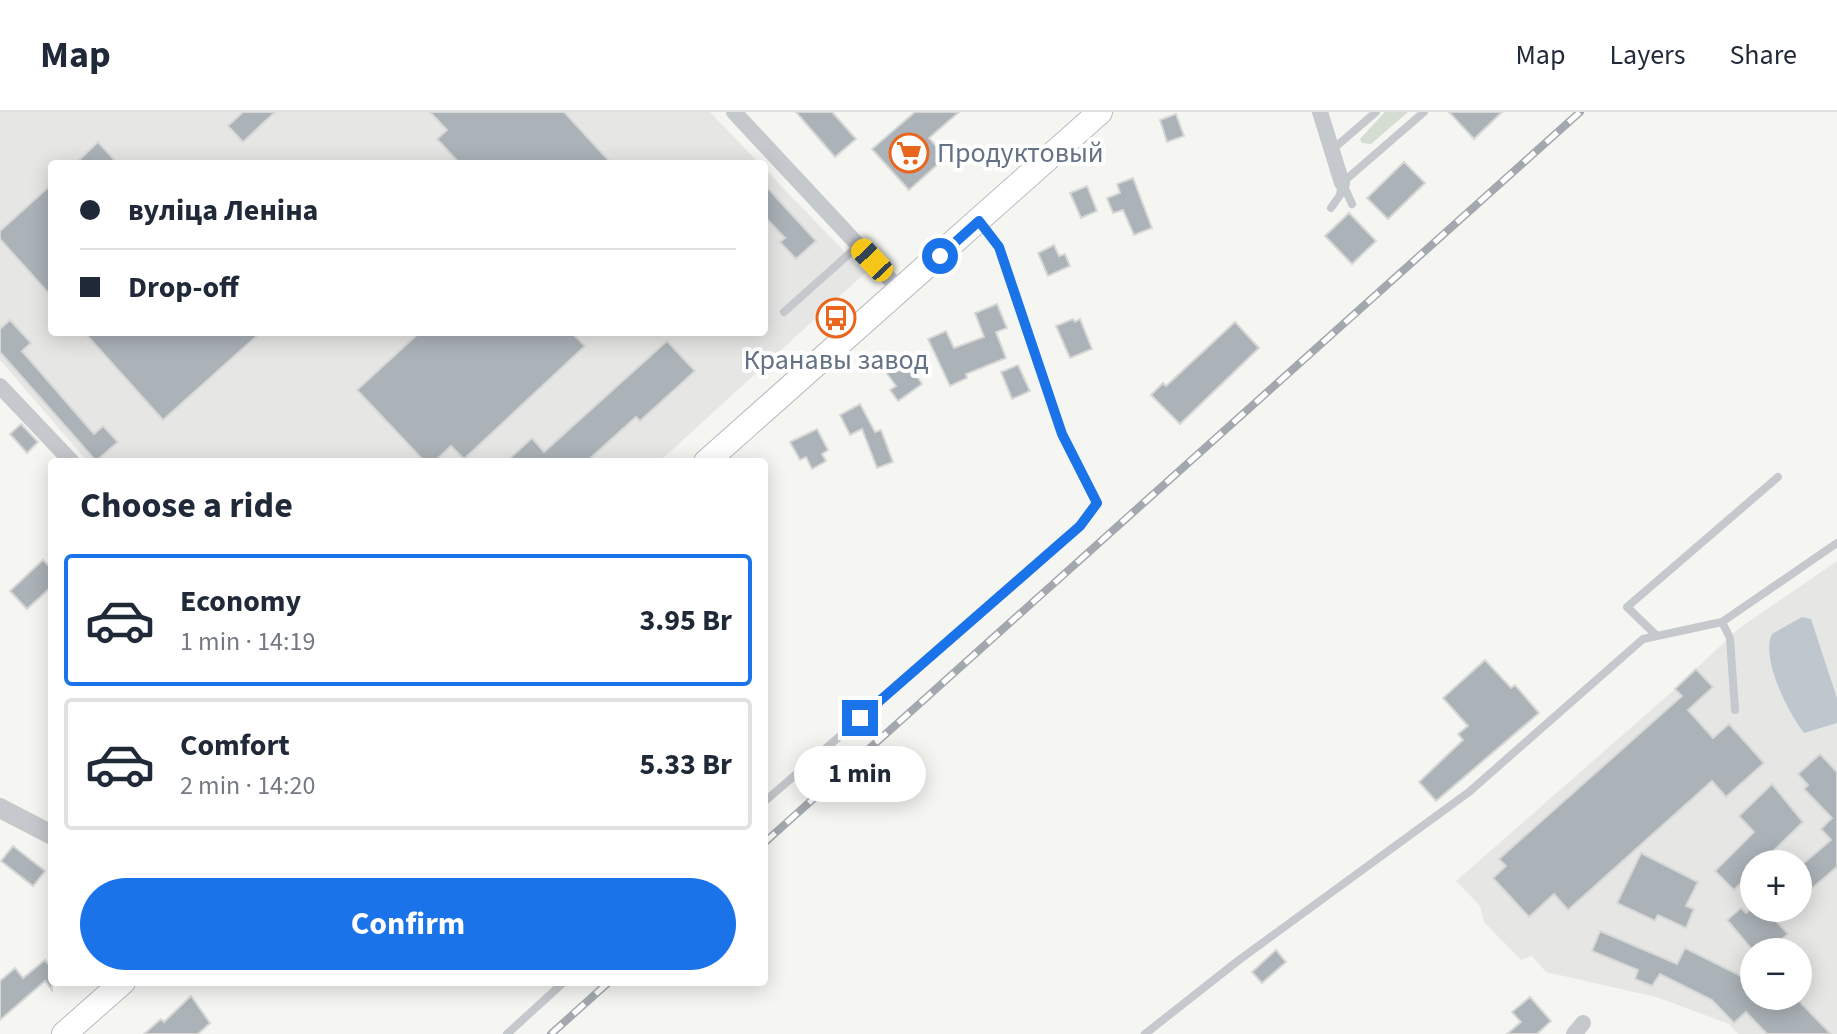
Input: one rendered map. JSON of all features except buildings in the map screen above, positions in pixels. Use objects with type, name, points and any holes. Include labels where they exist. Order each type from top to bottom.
[{"type":"main road","points":[[711,458],[1100,112]]},
{"type":"main road","points":[[64,1034],[118,986]]},
{"type":"street","points":[[734,112],[900,290]]},
{"type":"street","points":[[1320,112],[1342,183]]},
{"type":"street","points":[[0,386],[68,458]]},
{"type":"street","points":[[0,808],[48,833]]},
{"type":"lane","points":[[1332,150],[1376,112]]},
{"type":"lane","points":[[1331,208],[1340,195],[1342,183],[1424,112]]},
{"type":"lane","points":[[1342,183],[1352,204]]},
{"type":"lane","points":[[768,799],[1039,563],[1080,526],[1097,503],[1062,434],[999,247],[979,221]]},
{"type":"lane","points":[[784,312],[858,245]]},
{"type":"lane","points":[[1657,636],[1627,607],[1778,477]]},
{"type":"lane","points":[[1145,1034],[1239,960],[1469,792],[1643,639],[1722,622],[1837,543]]},
{"type":"lane","points":[[1722,622],[1730,638],[1735,710]]},
{"type":"lane","points":[[507,1034],[560,986]]},
{"type":"shaded area","points":[[0,112],[710,112],[756,160],[48,160],[48,336],[768,336],[768,172],[865,273],[663,458],[85,458],[0,360]]},
{"type":"shaded area","points":[[1385,112],[1408,112],[1371,144],[1362,143],[1360,139]]},
{"type":"shaded area","points":[[1837,561],[1837,1034],[1738,1034],[1729,1024],[1656,997],[1546,972],[1532,956],[1521,960],[1484,922],[1480,906],[1456,881],[1675,689],[1738,629]]},
{"type":"shaded area","points":[[1802,617],[1811,619],[1837,698],[1837,723],[1804,733],[1778,685],[1769,644],[1772,634]]},
{"type":"railway","points":[[768,839],[1580,112]]},
{"type":"railway","points":[[551,1034],[605,986]]},
{"type":"place","name":"Продуктовый","points":[[909,153]]},
{"type":"place","name":"Кранавы завод","points":[[836,318]]},
{"type":"route","points":[[860,718],[1080,526],[1097,503],[1062,434],[999,247],[979,221],[940,256]]}]
